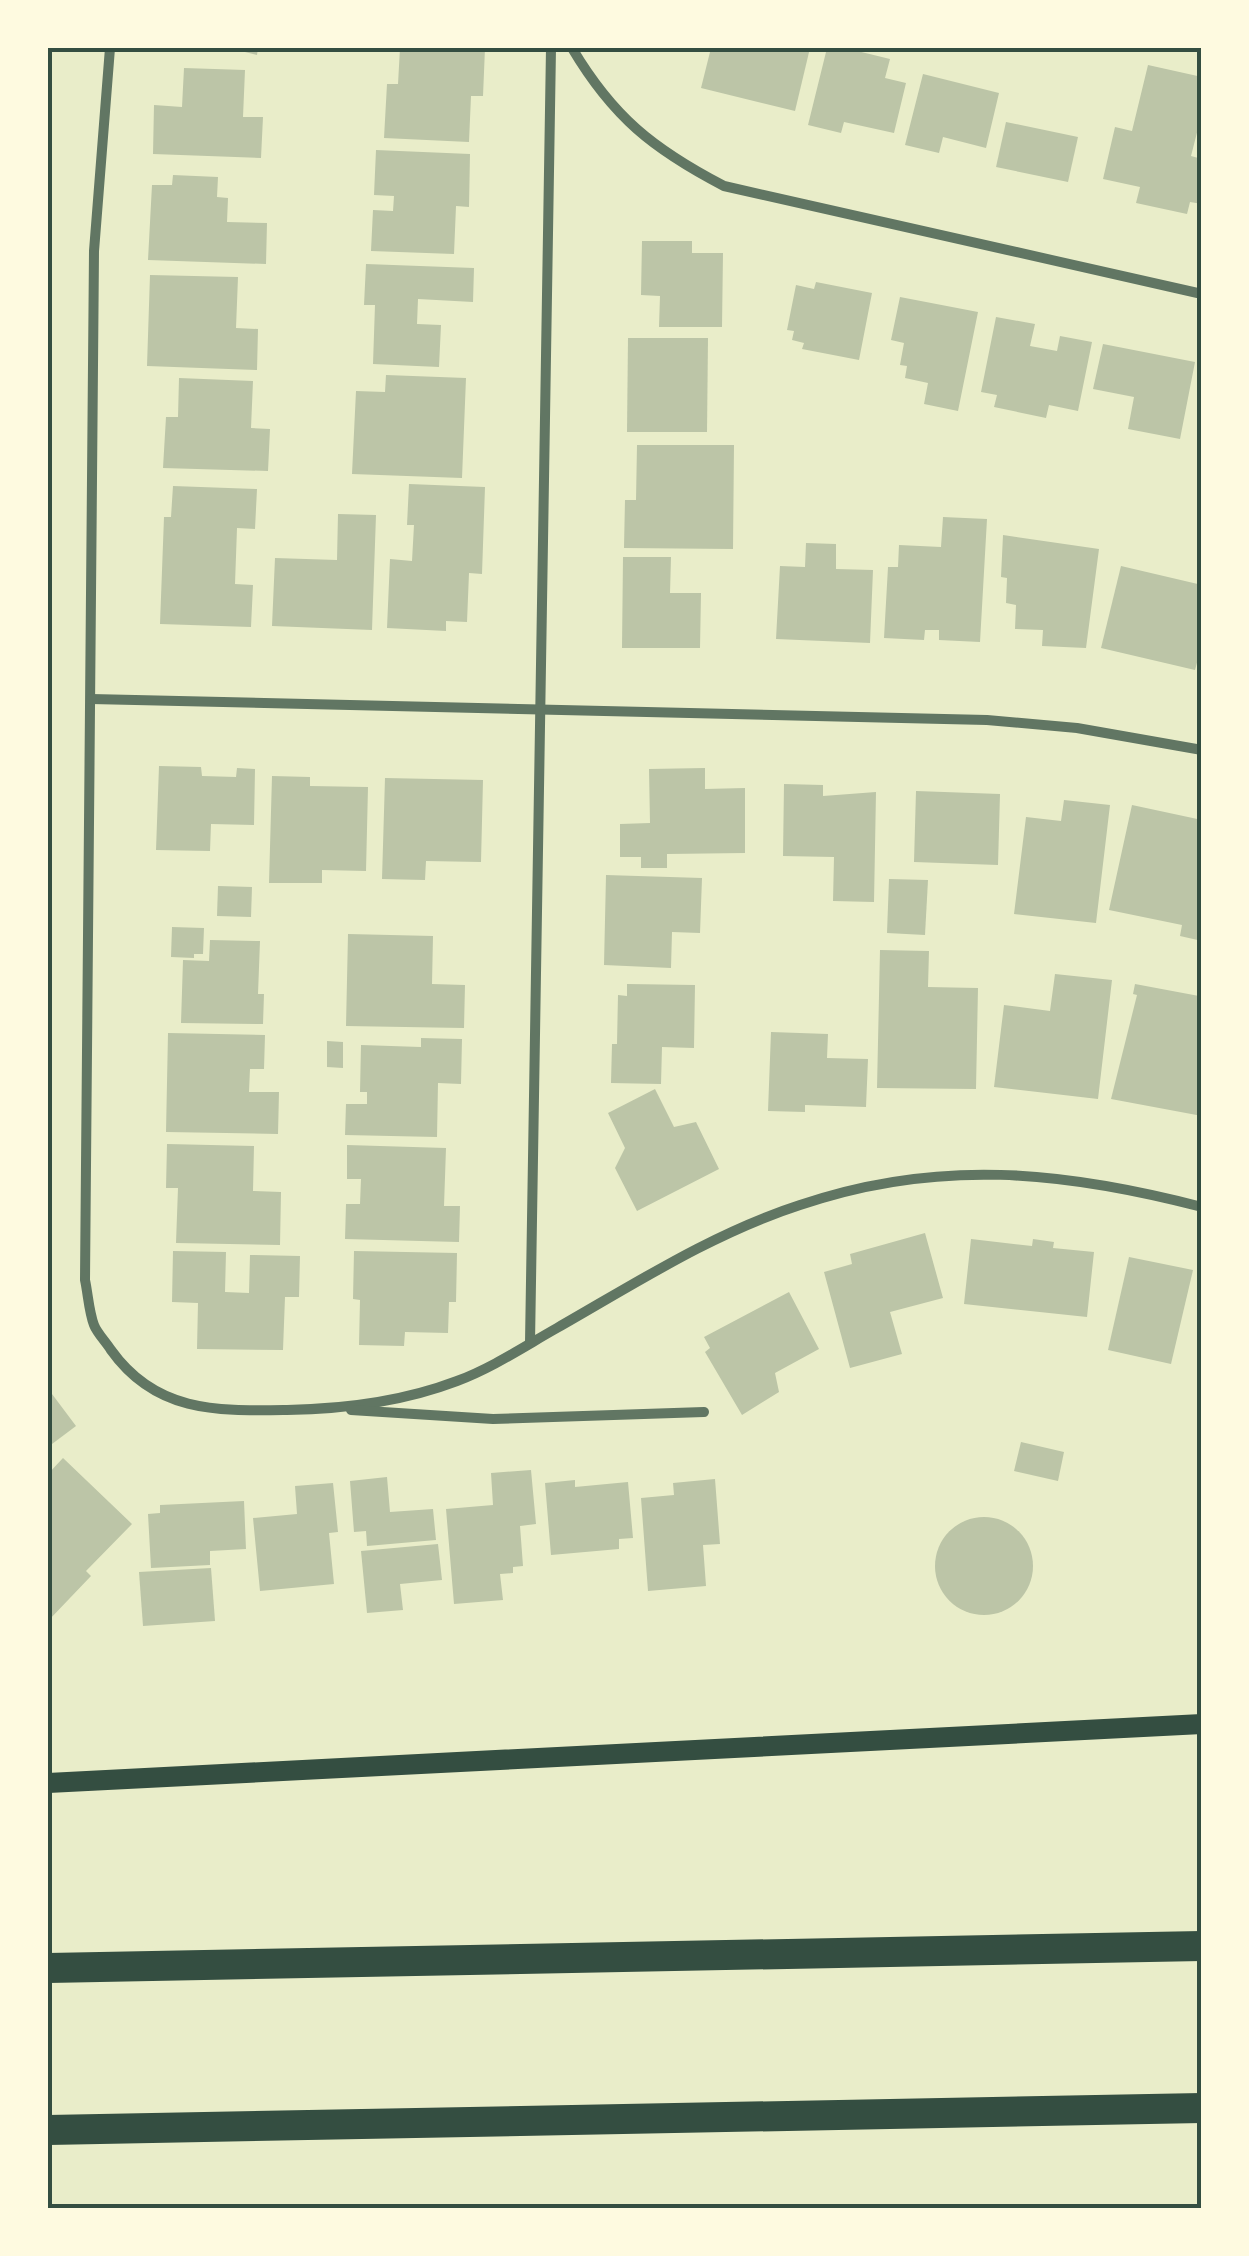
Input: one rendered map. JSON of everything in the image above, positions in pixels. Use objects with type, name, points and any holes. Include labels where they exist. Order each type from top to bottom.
[{"type":"highway","points":[[48,1968],[1202,1946]]},
{"type":"highway","points":[[48,2130],[1202,2108]]},
{"type":"main road","points":[[48,1783],[1202,1724]]},
{"type":"street","points":[[110,48],[94,251],[85,1280],[94,1326],[124,1369],[166,1398],[216,1411],[330,1409],[492,1419],[704,1412]]},
{"type":"street","points":[[530,1343],[552,48]]},
{"type":"street","points":[[572,48],[591,80],[628,124],[672,159],[724,186],[1202,294]]},
{"type":"street","points":[[90,699],[988,720],[1077,728],[1202,750]]},
{"type":"street","points":[[330,1409],[412,1397],[462,1380],[723,1235],[801,1204],[887,1183],[972,1172],[1059,1177],[1202,1207]]},
{"type":"building","points":[[229,48],[258,48],[257,55]]},
{"type":"building","points":[[400,48],[485,48],[483,96],[471,96],[469,142],[384,138],[387,84],[398,84]]},
{"type":"building","points":[[711,48],[810,48],[795,111],[701,88]]},
{"type":"building","points":[[827,48],[845,48],[890,59],[885,78],[906,83],[894,133],[844,122],[841,133],[808,125]]},
{"type":"building","points":[[1148,65],[1202,77],[1202,113],[1191,156],[1202,159],[1202,204],[1190,202],[1187,214],[1136,203],[1140,187],[1103,179],[1115,127],[1132,131]]},
{"type":"building","points":[[184,68],[245,70],[243,117],[263,117],[261,158],[153,154],[154,105],[182,107]]},
{"type":"building","points":[[923,74],[999,93],[986,148],[943,137],[939,153],[905,145]]},
{"type":"building","points":[[1006,122],[1078,137],[1068,182],[996,167]]},
{"type":"building","points":[[376,150],[470,154],[469,207],[456,206],[454,254],[371,251],[373,210],[393,211],[394,196],[374,195]]},
{"type":"building","points":[[173,175],[218,177],[217,197],[228,198],[227,222],[267,223],[266,264],[148,260],[152,185],[172,185]]},
{"type":"building","points":[[642,241],[692,241],[692,253],[723,253],[722,327],[659,327],[660,296],[641,295]]},
{"type":"building","points":[[366,264],[474,268],[473,302],[418,299],[417,324],[441,325],[439,367],[373,364],[375,305],[364,305]]},
{"type":"building","points":[[150,275],[238,277],[236,328],[258,329],[257,370],[147,366]]},
{"type":"building","points":[[816,282],[872,293],[859,360],[802,349],[804,343],[792,340],[794,331],[787,330],[796,285],[814,289]]},
{"type":"building","points":[[900,297],[978,312],[958,411],[924,404],[928,383],[905,378],[907,366],[900,365],[904,343],[891,340]]},
{"type":"building","points":[[996,317],[1035,324],[1030,346],[1057,351],[1060,336],[1092,342],[1078,411],[1049,405],[1046,418],[994,407],[997,395],[981,392]]},
{"type":"building","points":[[628,338],[708,338],[707,432],[627,432]]},
{"type":"building","points":[[1103,344],[1195,362],[1180,439],[1128,429],[1134,397],[1093,389]]},
{"type":"building","points":[[386,375],[466,378],[462,478],[352,474],[356,391],[385,392]]},
{"type":"building","points":[[179,378],[253,381],[251,428],[270,429],[268,471],[163,468],[166,417],[178,417]]},
{"type":"building","points":[[637,445],[734,445],[733,549],[624,548],[625,500],[636,500]]},
{"type":"building","points":[[409,484],[485,487],[482,574],[469,573],[467,622],[446,621],[446,631],[387,628],[390,559],[412,561],[414,525],[407,525]]},
{"type":"building","points":[[173,486],[257,489],[255,529],[237,528],[235,584],[253,585],[251,627],[160,624],[164,517],[171,517]]},
{"type":"building","points":[[338,514],[376,515],[372,630],[272,626],[275,558],[337,560]]},
{"type":"building","points":[[943,517],[987,519],[980,642],[939,640],[939,630],[925,630],[924,640],[884,638],[888,567],[898,567],[899,545],[941,547]]},
{"type":"building","points":[[1003,535],[1099,549],[1086,648],[1042,646],[1043,630],[1015,629],[1016,605],[1006,603],[1007,578],[1001,577]]},
{"type":"building","points":[[806,543],[836,544],[836,569],[873,570],[870,643],[776,639],[780,566],[805,567]]},
{"type":"building","points":[[623,557],[671,557],[670,593],[701,593],[700,648],[622,648]]},
{"type":"building","points":[[1121,566],[1202,585],[1202,644],[1195,670],[1101,648]]},
{"type":"building","points":[[159,766],[201,767],[202,776],[236,777],[237,768],[255,769],[254,825],[211,824],[210,851],[156,850]]},
{"type":"building","points":[[705,768],[705,789],[745,788],[745,853],[667,854],[667,868],[641,868],[641,857],[620,857],[620,824],[650,823],[649,769]]},
{"type":"building","points":[[272,776],[310,777],[310,786],[368,787],[366,871],[322,870],[322,883],[269,883]]},
{"type":"building","points":[[385,778],[483,780],[481,862],[426,861],[425,880],[382,879]]},
{"type":"building","points":[[784,784],[823,785],[823,796],[876,792],[874,902],[833,901],[834,857],[783,856]]},
{"type":"building","points":[[916,791],[1000,794],[998,865],[914,862]]},
{"type":"building","points":[[1064,800],[1110,805],[1096,923],[1014,914],[1026,817],[1061,821]]},
{"type":"building","points":[[1132,805],[1202,820],[1202,941],[1180,936],[1182,925],[1109,910]]},
{"type":"building","points":[[606,875],[702,878],[700,933],[672,932],[671,968],[604,965]]},
{"type":"building","points":[[889,879],[928,880],[925,935],[887,933]]},
{"type":"building","points":[[218,886],[252,887],[251,917],[217,916]]},
{"type":"building","points":[[172,927],[204,928],[203,954],[194,954],[194,958],[171,957]]},
{"type":"building","points":[[348,934],[433,936],[432,984],[465,985],[464,1028],[346,1026]]},
{"type":"building","points":[[210,940],[260,941],[258,994],[264,994],[263,1024],[181,1023],[183,960],[209,961]]},
{"type":"building","points":[[880,950],[929,951],[928,987],[978,988],[976,1089],[877,1088]]},
{"type":"building","points":[[1055,974],[1112,980],[1098,1099],[994,1087],[1004,1005],[1050,1011]]},
{"type":"building","points":[[627,984],[695,985],[694,1048],[662,1047],[661,1084],[611,1083],[618,995],[627,996]]},
{"type":"building","points":[[1135,984],[1199,996],[1202,1116],[1111,1099],[1137,995],[1133,994]]},
{"type":"building","points":[[771,1032],[828,1034],[827,1058],[868,1059],[866,1107],[805,1105],[805,1112],[768,1111]]},
{"type":"building","points":[[168,1033],[265,1035],[264,1069],[250,1069],[249,1092],[279,1092],[278,1134],[166,1132]]},
{"type":"building","points":[[421,1038],[462,1039],[461,1084],[438,1083],[437,1137],[345,1135],[346,1104],[367,1104],[367,1092],[360,1092],[361,1045],[421,1047]]},
{"type":"building","points":[[327,1041],[343,1042],[343,1068],[327,1067]]},
{"type":"building","points":[[655,1089],[674,1127],[696,1122],[719,1169],[637,1211],[615,1168],[625,1148],[608,1113]]},
{"type":"building","points":[[167,1144],[254,1146],[253,1191],[281,1192],[280,1245],[176,1243],[178,1188],[166,1188]]},
{"type":"building","points":[[347,1145],[446,1148],[444,1206],[460,1206],[459,1242],[345,1239],[346,1204],[360,1204],[361,1179],[347,1179]]},
{"type":"building","points":[[925,1233],[943,1298],[890,1312],[902,1354],[850,1368],[824,1272],[852,1264],[850,1254]]},
{"type":"building","points":[[971,1239],[1032,1246],[1033,1239],[1054,1242],[1053,1248],[1094,1252],[1087,1317],[964,1304]]},
{"type":"building","points":[[173,1251],[226,1252],[225,1292],[249,1293],[250,1255],[300,1256],[299,1297],[285,1297],[283,1350],[197,1349],[198,1303],[172,1302]]},
{"type":"building","points":[[354,1251],[457,1253],[456,1302],[449,1302],[448,1333],[405,1332],[404,1346],[359,1345],[360,1300],[353,1299]]},
{"type":"building","points":[[1129,1257],[1193,1270],[1171,1364],[1108,1350]]},
{"type":"building","points":[[789,1292],[819,1349],[775,1373],[779,1392],[742,1415],[705,1352],[710,1348],[704,1337]]},
{"type":"building","points":[[52,1394],[76,1426],[48,1447],[48,1397]]},
{"type":"building","points":[[1021,1442],[1064,1452],[1058,1481],[1014,1471]]},
{"type":"building","points":[[63,1458],[132,1524],[86,1571],[91,1576],[48,1621],[48,1474]]},
{"type":"building","points":[[531,1470],[536,1524],[520,1526],[523,1566],[513,1567],[513,1573],[500,1574],[503,1600],[454,1604],[446,1509],[493,1505],[491,1473]]},
{"type":"building","points":[[387,1477],[390,1512],[433,1509],[436,1540],[367,1546],[366,1531],[354,1532],[350,1481]]},
{"type":"building","points":[[715,1479],[720,1544],[703,1545],[706,1586],[648,1591],[641,1498],[674,1495],[673,1483]]},
{"type":"building","points":[[575,1480],[575,1487],[628,1482],[633,1538],[619,1539],[619,1549],[551,1555],[545,1483]]},
{"type":"building","points":[[333,1483],[338,1532],[329,1533],[334,1584],[260,1591],[253,1518],[297,1514],[295,1486]]},
{"type":"building","points":[[244,1501],[246,1549],[210,1551],[210,1565],[151,1568],[148,1514],[160,1513],[160,1505]]},
{"type":"building","points":[[984,1517],[1003,1521],[1019,1531],[1029,1547],[1033,1566],[1029,1585],[1019,1601],[1003,1611],[984,1615],[965,1611],[949,1601],[939,1585],[935,1566],[939,1547],[949,1531],[965,1521]]},
{"type":"building","points":[[438,1544],[442,1580],[400,1584],[403,1610],[367,1613],[361,1551]]},
{"type":"building","points":[[211,1568],[215,1621],[143,1626],[139,1572]]}]
